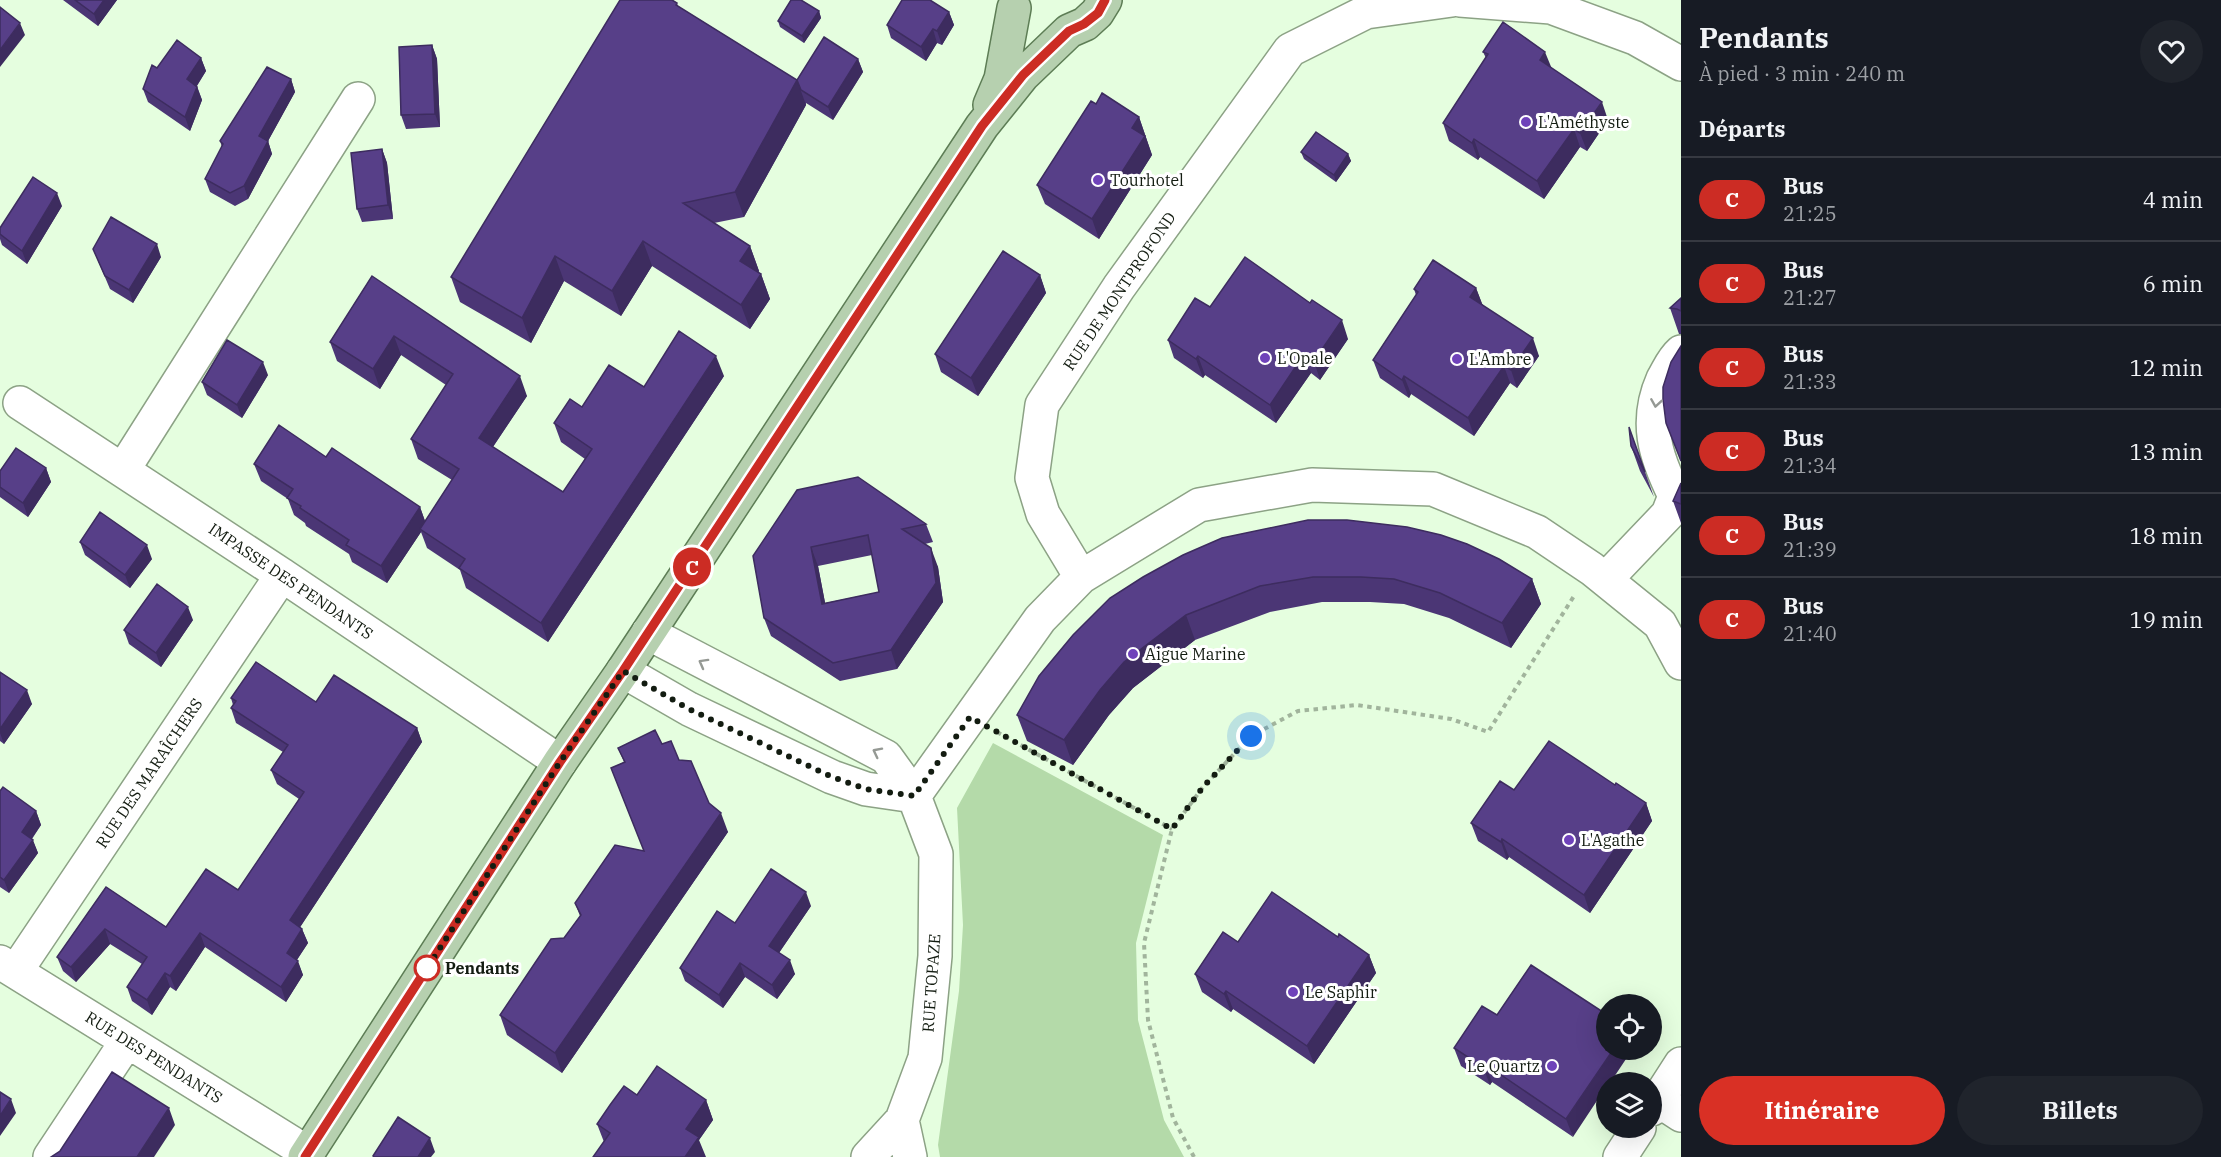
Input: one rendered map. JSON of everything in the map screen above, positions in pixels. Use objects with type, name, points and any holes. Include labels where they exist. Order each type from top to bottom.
[{"type":"main road","points":[[306,1155],[560,762],[623,671],[982,126],[1023,75],[1069,31],[1084,24],[1098,13],[1105,0]]},
{"type":"main road","points":[[1012,4],[1020,16],[1035,27],[1051,32],[1069,31]]},
{"type":"main road","points":[[982,126],[1000,79],[1012,4]]},
{"type":"street","name":"RUE DE MONTPROFOND","points":[[1082,576],[1043,514],[1032,478],[1042,405],[1119,287],[1290,50],[1365,12],[1452,0]]},
{"type":"street","points":[[1460,0],[1551,7],[1635,38],[1681,64]]},
{"type":"street","points":[[123,470],[358,99]]},
{"type":"street","points":[[1606,580],[1668,513],[1675,496],[1664,474],[1653,436],[1655,398],[1673,360],[1681,352]]},
{"type":"street","name":"IMPASSE DES PENDANTS","points":[[20,404],[282,575],[560,762]]},
{"type":"street","points":[[623,671],[689,709],[832,777],[866,789],[914,796],[1041,619],[1082,576],[1199,505],[1312,485],[1433,489],[1537,532],[1606,580],[1660,624],[1681,663]]},
{"type":"street","points":[[1606,580],[1631,576],[1681,527]]},
{"type":"street","name":"RUE DES MARAÎCHERS","points":[[8,967],[282,575]]},
{"type":"street","name":"RUE TOPAZE","points":[[648,633],[886,757],[914,796],[936,854],[935,956],[925,1058],[902,1120],[868,1157]]},
{"type":"street","name":"RUE DES PENDANTS","points":[[8,967],[306,1155]]},
{"type":"street","points":[[50,1157],[127,1041]]},
{"type":"street","points":[[1663,1108],[1681,1064]]},
{"type":"street","points":[[902,1120],[910,1157]]},
{"type":"street","points":[[1620,1157],[1632,1138]]},
{"type":"path","points":[[1194,1157],[1173,1118],[1148,1020],[1144,943],[1172,829],[1203,787],[1251,736],[1298,711],[1357,705],[1451,719],[1488,732],[1606,580]]},
{"type":"path","points":[[970,717],[1172,829]]},
{"type":"green space","points":[[993,743],[1163,835],[1136,943],[1138,1020],[1164,1120],[1184,1157],[940,1157],[938,1145],[959,991],[963,925],[957,808]]},
{"type":"building","points":[[75,0],[104,0],[94,14]]},
{"type":"building","points":[[620,0],[672,0],[677,3],[676,5],[797,80],[735,192],[683,203],[750,246],[740,261],[761,274],[741,305],[643,241],[612,291],[555,256],[522,318],[451,277]]},
{"type":"building","points":[[791,0],[801,0],[819,11],[802,36],[778,21]]},
{"type":"building","points":[[902,0],[930,0],[949,12],[937,31],[933,29],[921,47],[887,25]]},
{"type":"building","points":[[0,7],[20,23],[0,50]]},
{"type":"building","name":"L'Améthyste","points":[[1503,22],[1545,52],[1540,60],[1602,102],[1580,133],[1574,129],[1537,181],[1474,139],[1472,143],[1443,123],[1488,54],[1483,52]]},
{"type":"building","points":[[824,37],[858,59],[828,107],[801,90],[797,80]]},
{"type":"building","points":[[177,40],[201,58],[187,79],[197,87],[185,117],[143,89],[152,65],[157,68]]},
{"type":"building","points":[[432,45],[435,114],[401,115],[399,47]]},
{"type":"building","points":[[267,67],[291,79],[259,136],[268,141],[244,186],[230,193],[205,179],[223,144],[220,141]]},
{"type":"building","name":"Tourhotel","points":[[1102,93],[1139,117],[1132,128],[1145,136],[1092,219],[1037,185],[1091,101],[1096,104]]},
{"type":"building","points":[[1316,132],[1348,154],[1334,175],[1301,152]]},
{"type":"building","points":[[382,149],[388,205],[357,209],[351,153]]},
{"type":"building","points":[[33,177],[57,193],[22,251],[0,234],[0,228]]},
{"type":"building","points":[[111,217],[157,244],[129,290],[105,276],[93,249]]},
{"type":"building","points":[[1003,251],[1040,275],[971,378],[935,354]]},
{"type":"building","name":"L'Opale","points":[[1245,257],[1310,303],[1312,300],[1342,320],[1314,361],[1304,354],[1270,405],[1198,356],[1196,359],[1168,340],[1195,298],[1210,307]]},
{"type":"building","name":"L'Ambre","points":[[1433,260],[1476,288],[1470,297],[1533,338],[1511,370],[1504,366],[1468,418],[1404,376],[1402,380],[1373,360],[1418,292],[1414,289]]},
{"type":"building","points":[[372,276],[520,376],[479,438],[563,492],[592,449],[554,423],[570,399],[582,407],[609,365],[644,387],[679,331],[716,356],[541,623],[459,568],[465,559],[420,529],[459,469],[411,439],[453,374],[394,336],[373,369],[330,342]]},
{"type":"building","points":[[1681,298],[1681,311],[1670,308]]},
{"type":"building","points":[[227,340],[263,362],[237,405],[202,382]]},
{"type":"building","points":[[1681,346],[1681,461],[1666,423],[1663,387],[1671,362]]},
{"type":"building","points":[[279,425],[326,457],[332,448],[420,507],[381,566],[346,545],[349,540],[287,498],[293,489],[254,464]]},
{"type":"building","points":[[1629,427],[1645,472],[1631,446]]},
{"type":"building","points":[[16,448],[46,468],[23,503],[0,487],[0,471]]},
{"type":"building","points":[[858,477],[926,524],[902,529],[931,548],[936,583],[891,650],[833,663],[764,618],[753,556],[797,490]],"holes":[[[868,535],[879,592],[822,604],[811,547]]]},
{"type":"building","points":[[1681,483],[1681,504],[1673,501]]},
{"type":"building","points":[[100,512],[147,545],[125,575],[80,542]]},
{"type":"building","points":[[1308,520],[1347,520],[1407,527],[1441,535],[1499,559],[1532,579],[1502,623],[1440,593],[1394,579],[1313,577],[1260,586],[1186,615],[1124,662],[1100,690],[1064,740],[1017,715],[1039,676],[1073,635],[1110,598],[1183,555],[1222,538]]},
{"type":"building","points":[[157,584],[188,607],[156,653],[124,630]]},
{"type":"building","points":[[256,662],[316,702],[334,675],[417,728],[290,920],[302,929],[287,953],[298,961],[281,987],[200,933],[170,976],[165,973],[147,1000],[127,987],[147,957],[105,929],[71,967],[57,957],[106,887],[166,927],[206,869],[238,890],[304,792],[271,770],[288,745],[231,708],[236,701],[231,698]]},
{"type":"building","points":[[0,672],[27,690],[0,729]]},
{"type":"building","points":[[655,730],[662,744],[671,741],[679,760],[691,761],[709,803],[721,813],[555,1053],[500,1015],[551,939],[564,938],[581,915],[575,903],[615,845],[644,851],[611,768],[625,762],[618,748]]},
{"type":"building","name":"L'Agathe","points":[[1549,741],[1646,803],[1584,895],[1502,839],[1501,842],[1471,823],[1500,781],[1514,790]]},
{"type":"building","points":[[3,787],[36,811],[22,832],[33,840],[4,880],[0,877],[0,791]]},
{"type":"building","points":[[771,869],[806,892],[769,946],[790,960],[772,985],[740,963],[719,995],[680,968],[717,911],[735,923]]},
{"type":"building","name":"Le Saphir","points":[[1272,892],[1369,955],[1307,1046],[1226,991],[1224,994],[1195,974],[1223,932],[1238,942]]},
{"type":"building","name":"Le Quartz","points":[[1531,965],[1596,1007],[1596,1060],[1606,1060],[1566,1119],[1485,1064],[1483,1067],[1454,1048],[1482,1006],[1497,1015]]},
{"type":"building","points":[[657,1066],[706,1100],[686,1129],[699,1137],[685,1157],[593,1157],[610,1133],[597,1124],[610,1105],[624,1086],[637,1095]]},
{"type":"building","points":[[112,1072],[169,1108],[137,1157],[51,1157],[60,1151]]},
{"type":"building","points":[[0,1092],[11,1099],[0,1116]]},
{"type":"building","points":[[398,1117],[430,1138],[418,1157],[374,1157],[373,1156]]},
{"type":"bus line","name":"C","points":[[305,1157],[560,762],[623,671],[982,126],[1023,75],[1069,31],[1084,24],[1098,13],[1105,0]]},
{"type":"place","name":"L'Améthyste","points":[[1526,122]]},
{"type":"place","name":"Tourhotel","points":[[1098,180]]},
{"type":"place","name":"L'Opale","points":[[1265,358]]},
{"type":"place","name":"L'Ambre","points":[[1457,359]]},
{"type":"place","name":"Aigue Marine","points":[[1133,654]]},
{"type":"place","name":"L'Agathe","points":[[1569,840]]},
{"type":"place","name":"Pendants","points":[[427,968]]},
{"type":"place","name":"Le Saphir","points":[[1293,992]]},
{"type":"place","name":"Le Quartz","points":[[1552,1066]]},
{"type":"route","points":[[427,968],[422,976],[560,762],[623,671],[689,709],[832,777],[866,789],[914,796],[970,717],[1172,829],[1203,787],[1251,736]]}]
